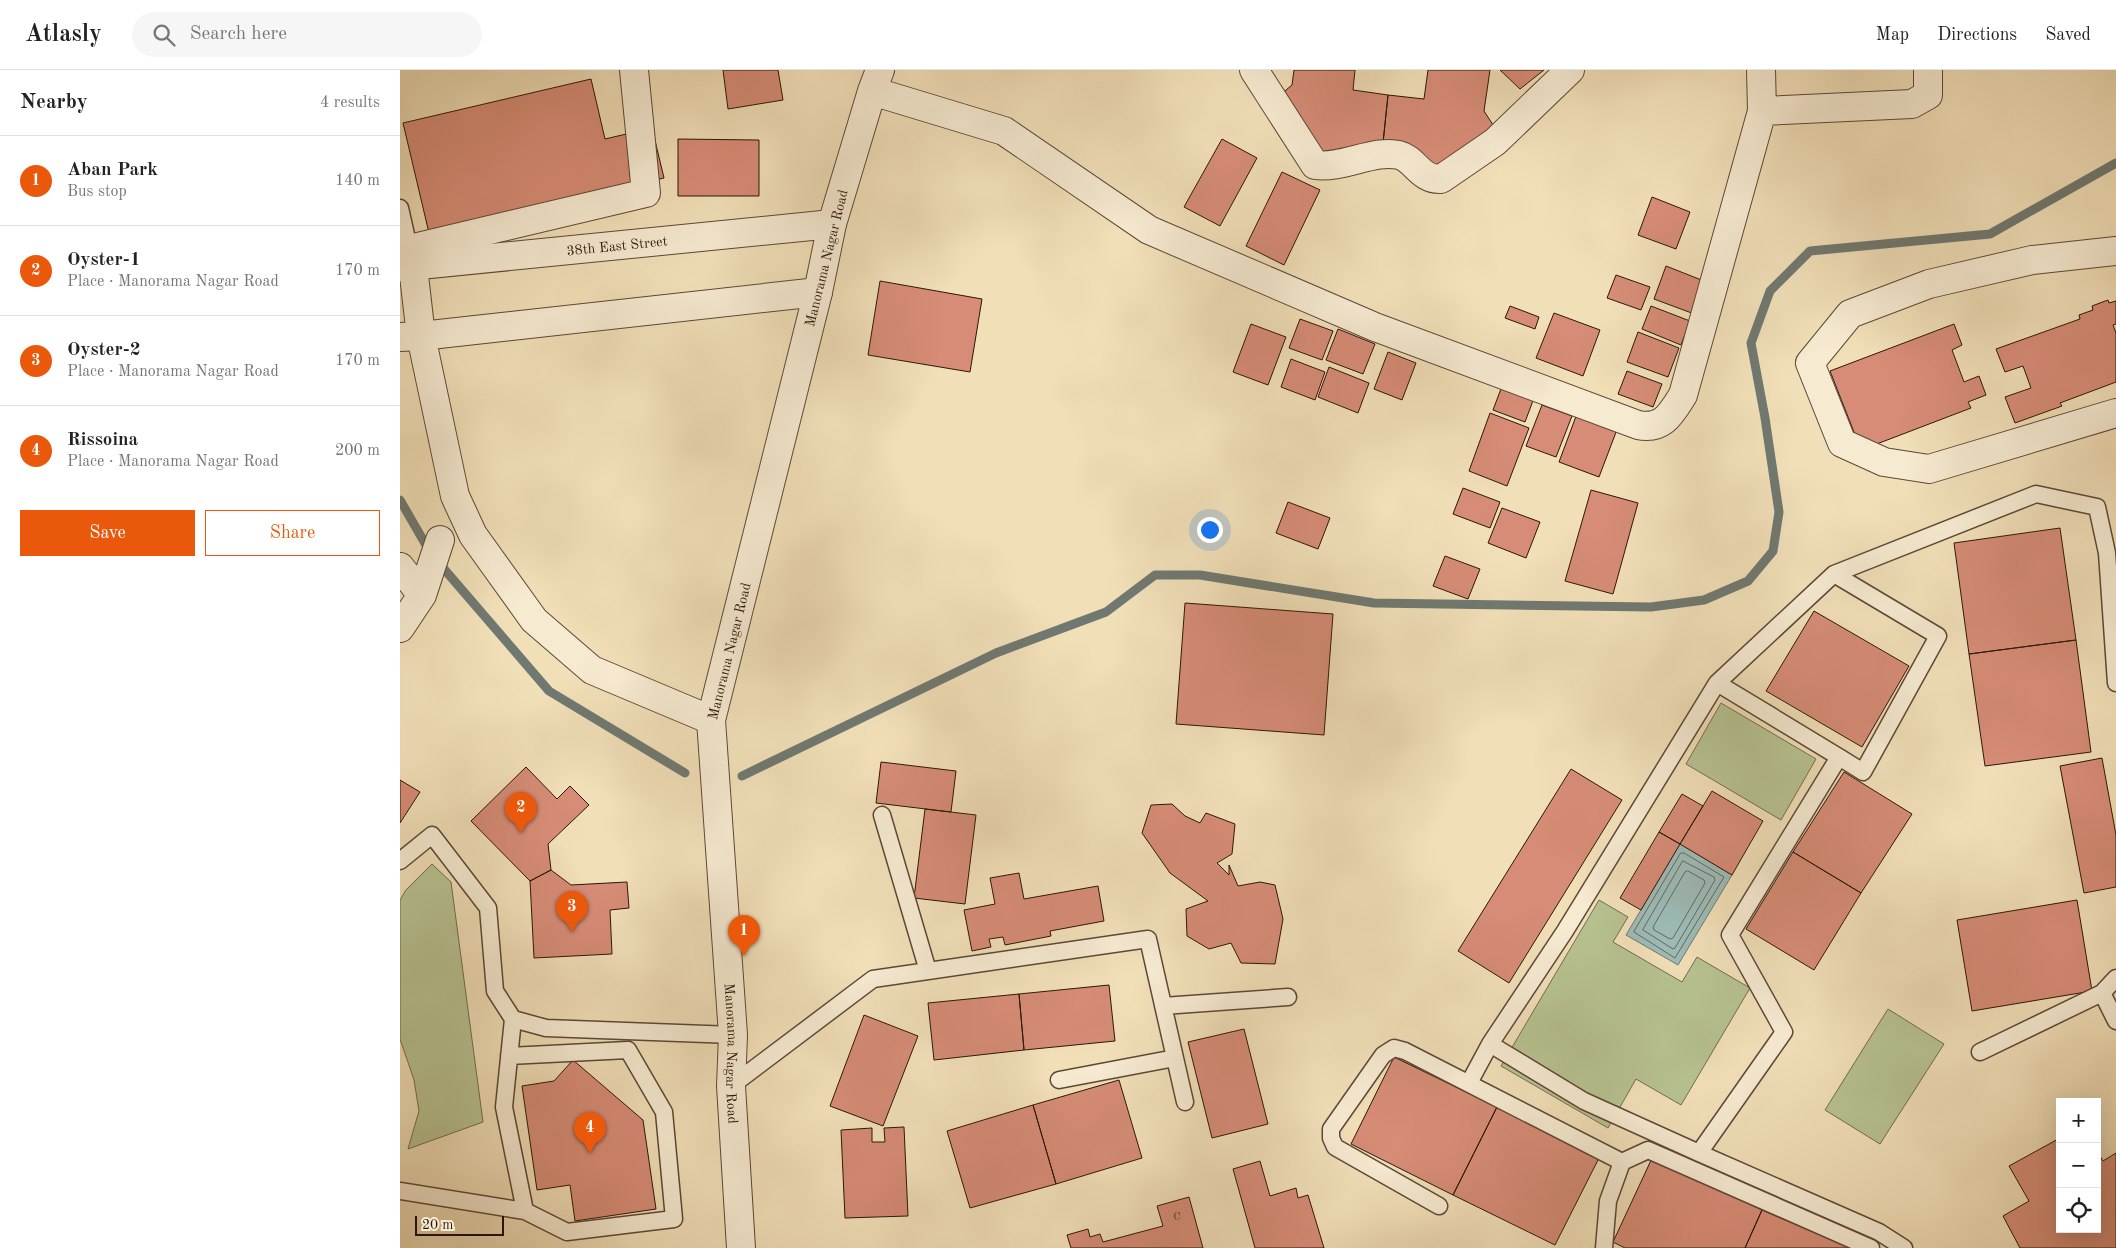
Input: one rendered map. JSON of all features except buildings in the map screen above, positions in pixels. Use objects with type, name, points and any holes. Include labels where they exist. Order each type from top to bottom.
[{"type":"street","points":[[634,70],[646,193],[408,261],[410,337],[455,496],[473,535],[534,620],[592,670],[711,720]]},
{"type":"street","points":[[1254,70],[1315,165],[1326,167],[1379,156],[1400,155],[1432,180],[1441,179],[1494,142],[1570,70]]},
{"type":"street","points":[[876,80],[1004,131],[1149,230],[1375,327],[1638,425],[1648,427],[1657,426],[1671,414],[1682,395],[1762,111],[1761,70]]},
{"type":"street","points":[[1762,111],[1912,104],[1928,95],[1928,70]]},
{"type":"street","name":"Manorama Nagar Road","points":[[741,1248],[731,1086],[733,1035],[711,720],[818,292],[832,224],[876,80]]},
{"type":"street","name":"38th East Street","points":[[408,261],[832,224]]},
{"type":"street","points":[[2116,251],[2032,260],[1929,284],[1850,314],[1810,362],[1842,443],[1884,462],[1929,469],[2116,413]]},
{"type":"street","points":[[410,337],[818,292]]},
{"type":"street","points":[[400,628],[422,595],[440,540]]},
{"type":"street","points":[[400,567],[422,595]]},
{"type":"lane","points":[[400,208],[408,261]]},
{"type":"lane","points":[[1469,1082],[1490,1044],[1565,931],[1717,684],[1834,574],[2036,494],[2097,507],[2108,553],[2116,683]]},
{"type":"lane","points":[[1717,684],[1863,772],[1938,636],[1834,574]]},
{"type":"lane","points":[[1699,1153],[1784,1032],[1730,935],[1839,758]]},
{"type":"lane","points":[[882,815],[928,971]]},
{"type":"lane","points":[[400,861],[432,835],[488,908],[495,991],[513,1019],[504,1107],[525,1211]]},
{"type":"lane","points":[[731,1086],[873,979],[1148,938],[1185,1102]]},
{"type":"lane","points":[[1980,1052],[2102,993],[2116,978]]},
{"type":"lane","points":[[2102,993],[2116,1021]]},
{"type":"lane","points":[[1163,1006],[1288,997]]},
{"type":"lane","points":[[513,1019],[546,1028],[733,1035]]},
{"type":"lane","points":[[1490,1044],[1584,1101],[1879,1232],[1904,1248]]},
{"type":"lane","points":[[1439,1206],[1335,1147],[1331,1138],[1331,1129],[1383,1055],[1394,1048],[1405,1051],[1469,1082],[1622,1162]]},
{"type":"lane","points":[[400,1191],[525,1211],[567,1232],[674,1218],[664,1112],[628,1050],[509,1056]]},
{"type":"lane","points":[[1059,1080],[1175,1058]]},
{"type":"lane","points":[[1604,1248],[1608,1201],[1622,1162],[1648,1150],[1871,1248]]},
{"type":"green space","points":[[1721,703],[1816,759],[1781,820],[1686,764]]},
{"type":"green space","points":[[432,864],[451,882],[483,1122],[408,1149],[419,1111],[414,1080],[400,1039],[400,900],[406,890]]},
{"type":"green space","points":[[1599,900],[1628,917],[1613,942],[1682,982],[1697,957],[1750,988],[1681,1105],[1636,1079],[1608,1128],[1501,1066]]},
{"type":"green space","points":[[1888,1009],[1944,1044],[1880,1144],[1825,1110]]},
{"type":"water","points":[[1680,844],[1732,875],[1678,965],[1626,935]]},
{"type":"waterway","points":[[742,776],[996,653],[1106,612],[1155,575],[1200,575],[1374,603],[1651,607],[1704,600],[1748,581],[1773,551],[1779,512],[1765,418],[1751,343],[1770,291],[1810,251],[1990,234],[2116,163]]},
{"type":"waterway","points":[[400,500],[430,552]]},
{"type":"waterway","points":[[438,562],[549,691],[685,773]]},
{"type":"place","name":"Oyster-1","points":[[521,833]]},
{"type":"place","name":"Oyster-2","points":[[572,932]]},
{"type":"place","name":"Aban Park","points":[[744,956]]},
{"type":"place","name":"Rissoina","points":[[590,1153]]}]
